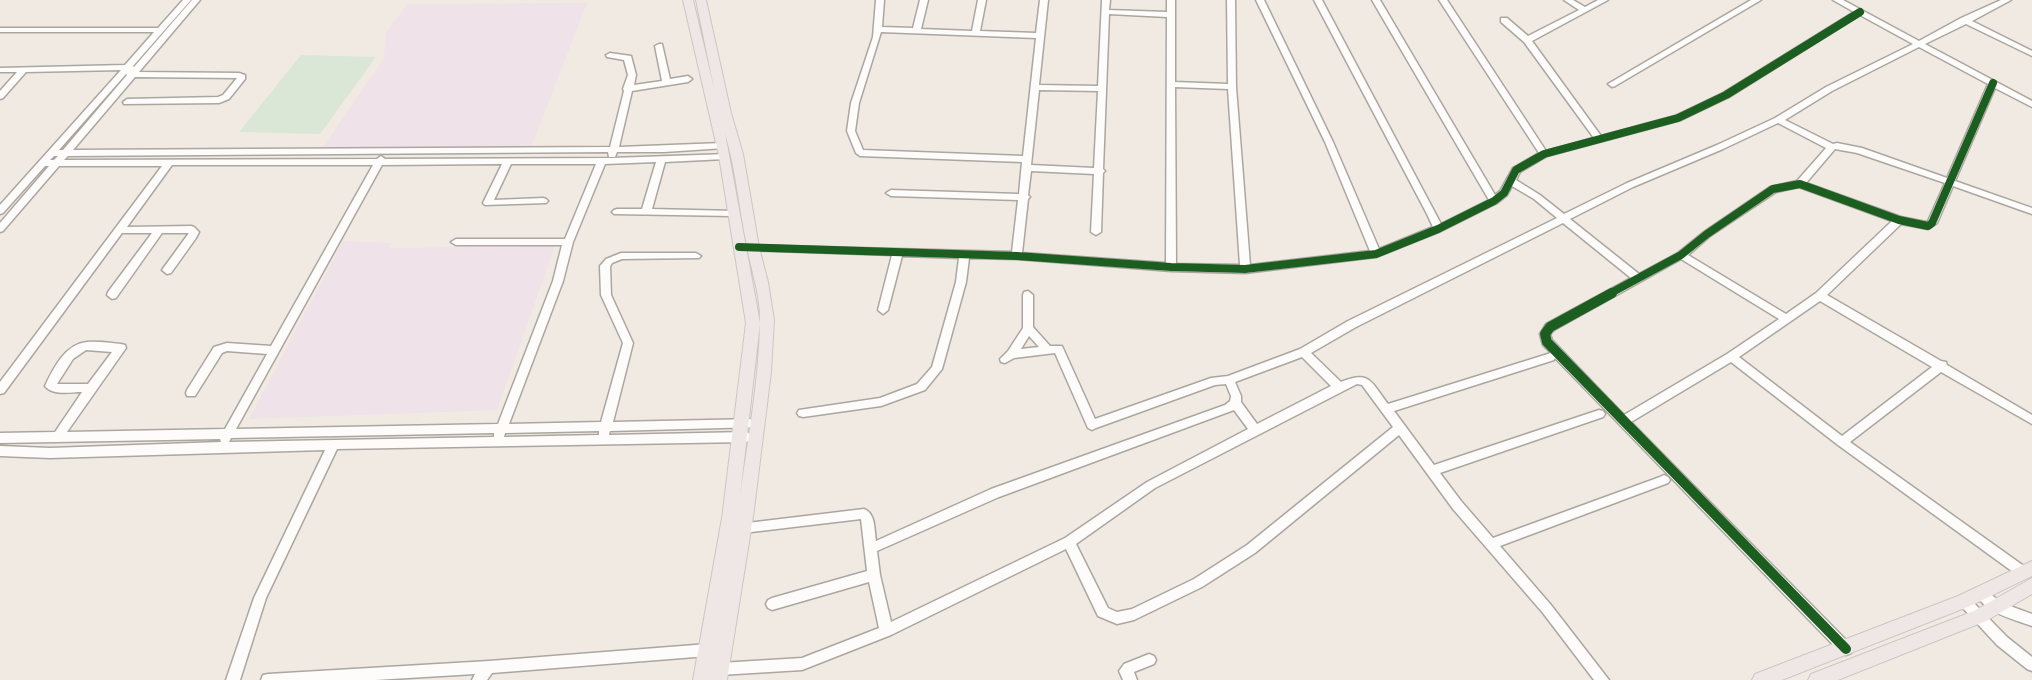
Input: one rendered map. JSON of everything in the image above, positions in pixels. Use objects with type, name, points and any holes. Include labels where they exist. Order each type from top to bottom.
[{"type":"main road","points":[[688,0],[723,151],[733,213],[762,282],[767,320],[764,372],[743,528],[719,675]]},
{"type":"main road","points":[[701,0],[736,154],[753,323],[741,431],[702,680]]},
{"type":"main road","points":[[1761,680],[2029,575]]},
{"type":"main road","points":[[1817,680],[1837,677],[1998,608],[2029,575]]},
{"type":"street","points":[[0,229],[58,163],[187,0]]},
{"type":"street","points":[[0,211],[42,163],[196,0]]},
{"type":"street","points":[[879,0],[877,37],[855,103],[851,131],[860,153],[1100,171]]},
{"type":"street","points":[[917,30],[924,0]]},
{"type":"street","points":[[976,33],[982,0]]},
{"type":"street","points":[[1017,256],[1044,0]]},
{"type":"street","points":[[1096,232],[1107,0]]},
{"type":"street","points":[[1171,0],[1171,267]]},
{"type":"street","points":[[1231,0],[1232,87],[1245,269]]},
{"type":"street","points":[[1260,0],[1329,141],[1376,254]]},
{"type":"street","points":[[1318,0],[1432,213],[1438,229]]},
{"type":"street","points":[[1376,0],[1494,201]]},
{"type":"street","points":[[1443,0],[1544,154]]},
{"type":"street","points":[[1568,0],[1584,10]]},
{"type":"street","points":[[1527,40],[1604,0]]},
{"type":"street","points":[[1612,84],[1757,0]]},
{"type":"street","points":[[1837,0],[2032,104]]},
{"type":"street","points":[[1028,295],[1028,328],[1008,356],[1058,349],[1092,425],[1204,385],[1229,380],[1304,352],[1352,324],[1630,184],[1778,120],[1829,89],[2007,0]]},
{"type":"street","points":[[1106,12],[1171,15]]},
{"type":"street","points":[[746,247],[1017,256],[1171,267],[1245,269],[1376,254],[1438,229],[1494,201],[1504,193],[1516,170],[1544,154],[1678,118],[1726,95],[1860,12]]},
{"type":"street","points":[[1504,20],[1527,40],[1599,139]]},
{"type":"street","points":[[1964,20],[2032,54]]},
{"type":"street","points":[[877,29],[1040,36]]},
{"type":"street","points":[[0,30],[161,30]]},
{"type":"street","points":[[659,46],[667,83]]},
{"type":"street","points":[[496,443],[558,281],[568,242],[614,150],[632,75],[628,58],[610,55]]},
{"type":"street","points":[[0,96],[24,69]]},
{"type":"street","points":[[0,70],[129,71],[239,75],[242,77],[226,97],[219,100],[127,102]]},
{"type":"street","points":[[627,89],[688,79]]},
{"type":"street","points":[[1846,648],[1547,342],[1545,334],[1550,327],[1681,255],[1707,234],[1773,189],[1800,184],[1899,220],[1920,226],[1932,223],[1993,83]]},
{"type":"street","points":[[1170,84],[1232,87]]},
{"type":"street","points":[[1035,87],[1102,89]]},
{"type":"street","points":[[1778,120],[1832,147],[1852,148],[2032,211]]},
{"type":"street","points":[[1800,184],[1832,147]]},
{"type":"street","points":[[42,163],[169,163],[614,150],[723,151]]},
{"type":"street","points":[[52,153],[607,161],[661,160],[723,151]]},
{"type":"street","points":[[222,447],[273,350],[382,157]]},
{"type":"street","points":[[646,212],[661,160]]},
{"type":"street","points":[[508,161],[488,203],[543,201]]},
{"type":"street","points":[[0,390],[169,163]]},
{"type":"street","points":[[1511,182],[1538,197],[1565,217],[1638,278]]},
{"type":"street","points":[[891,193],[1025,197]]},
{"type":"street","points":[[617,212],[733,213]]},
{"type":"street","points":[[1623,421],[1731,357],[1820,296],[1899,220]]},
{"type":"street","points":[[119,230],[191,230],[194,232],[194,236],[167,270]]},
{"type":"street","points":[[112,295],[160,230]]},
{"type":"street","points":[[456,242],[568,242]]},
{"type":"street","points":[[883,310],[898,253]]},
{"type":"street","points":[[803,413],[881,402],[921,387],[937,369],[961,282],[964,255]]},
{"type":"street","points":[[1681,255],[1787,319]]},
{"type":"street","points":[[603,440],[628,343],[607,299],[605,266],[609,261],[621,256],[696,256]]},
{"type":"street","points":[[1820,296],[1942,365],[2032,420]]},
{"type":"street","points":[[1028,328],[1048,350]]},
{"type":"street","points":[[58,437],[121,348],[81,347],[75,350],[50,386],[53,388],[91,388]]},
{"type":"street","points":[[191,393],[218,350],[227,347],[273,350]]},
{"type":"street","points":[[1304,352],[1339,387]]},
{"type":"street","points":[[1386,410],[1550,357]]},
{"type":"street","points":[[1731,357],[1842,442],[2029,575]]},
{"type":"street","points":[[1842,442],[1942,365]]},
{"type":"street","points":[[719,675],[802,664],[886,632],[1069,542],[1151,485],[1339,387],[1361,379],[1431,471],[1602,680]]},
{"type":"street","points":[[870,549],[995,493],[1229,408],[1235,403],[1236,396],[1229,380]]},
{"type":"street","points":[[1235,403],[1255,430]]},
{"type":"street","points":[[1431,471],[1599,414]]},
{"type":"street","points":[[0,438],[606,428],[741,431]]},
{"type":"street","points":[[1069,542],[1103,612],[1117,618],[1134,614],[1198,584],[1251,549],[1399,428]]},
{"type":"street","points":[[0,451],[50,453],[222,447],[496,443],[603,440],[756,430]]},
{"type":"street","points":[[233,680],[260,598],[333,445]]},
{"type":"street","points":[[1492,544],[1664,480]]},
{"type":"street","points":[[743,528],[864,514],[867,517],[874,575],[886,632]]},
{"type":"street","points":[[772,604],[874,575]]},
{"type":"street","points":[[1981,593],[1998,608],[2032,620]]},
{"type":"street","points":[[1964,601],[2002,642],[2032,664]]},
{"type":"street","points":[[268,680],[489,667],[708,650]]},
{"type":"street","points":[[1130,680],[1126,671],[1149,660]]},
{"type":"street","points":[[479,680],[489,667]]},
{"type":"shaded area","points":[[587,3],[531,147],[323,147],[384,58],[386,33],[407,4]]},
{"type":"shaded area","points":[[343,241],[392,243],[390,248],[555,246],[497,410],[249,419]]},
{"type":"green space","points":[[301,55],[376,57],[320,134],[239,132]]},
{"type":"cycle path","points":[[739,247],[1017,256],[1171,267],[1245,269],[1376,254],[1438,229],[1494,201],[1504,193],[1516,170],[1544,154],[1678,118],[1726,95],[1860,12]]},
{"type":"cycle path","points":[[1846,649],[1558,354],[1547,342],[1545,334],[1550,327],[1681,255],[1707,234],[1773,189],[1800,184],[1899,220],[1928,226],[1932,223],[1993,83]]}]
